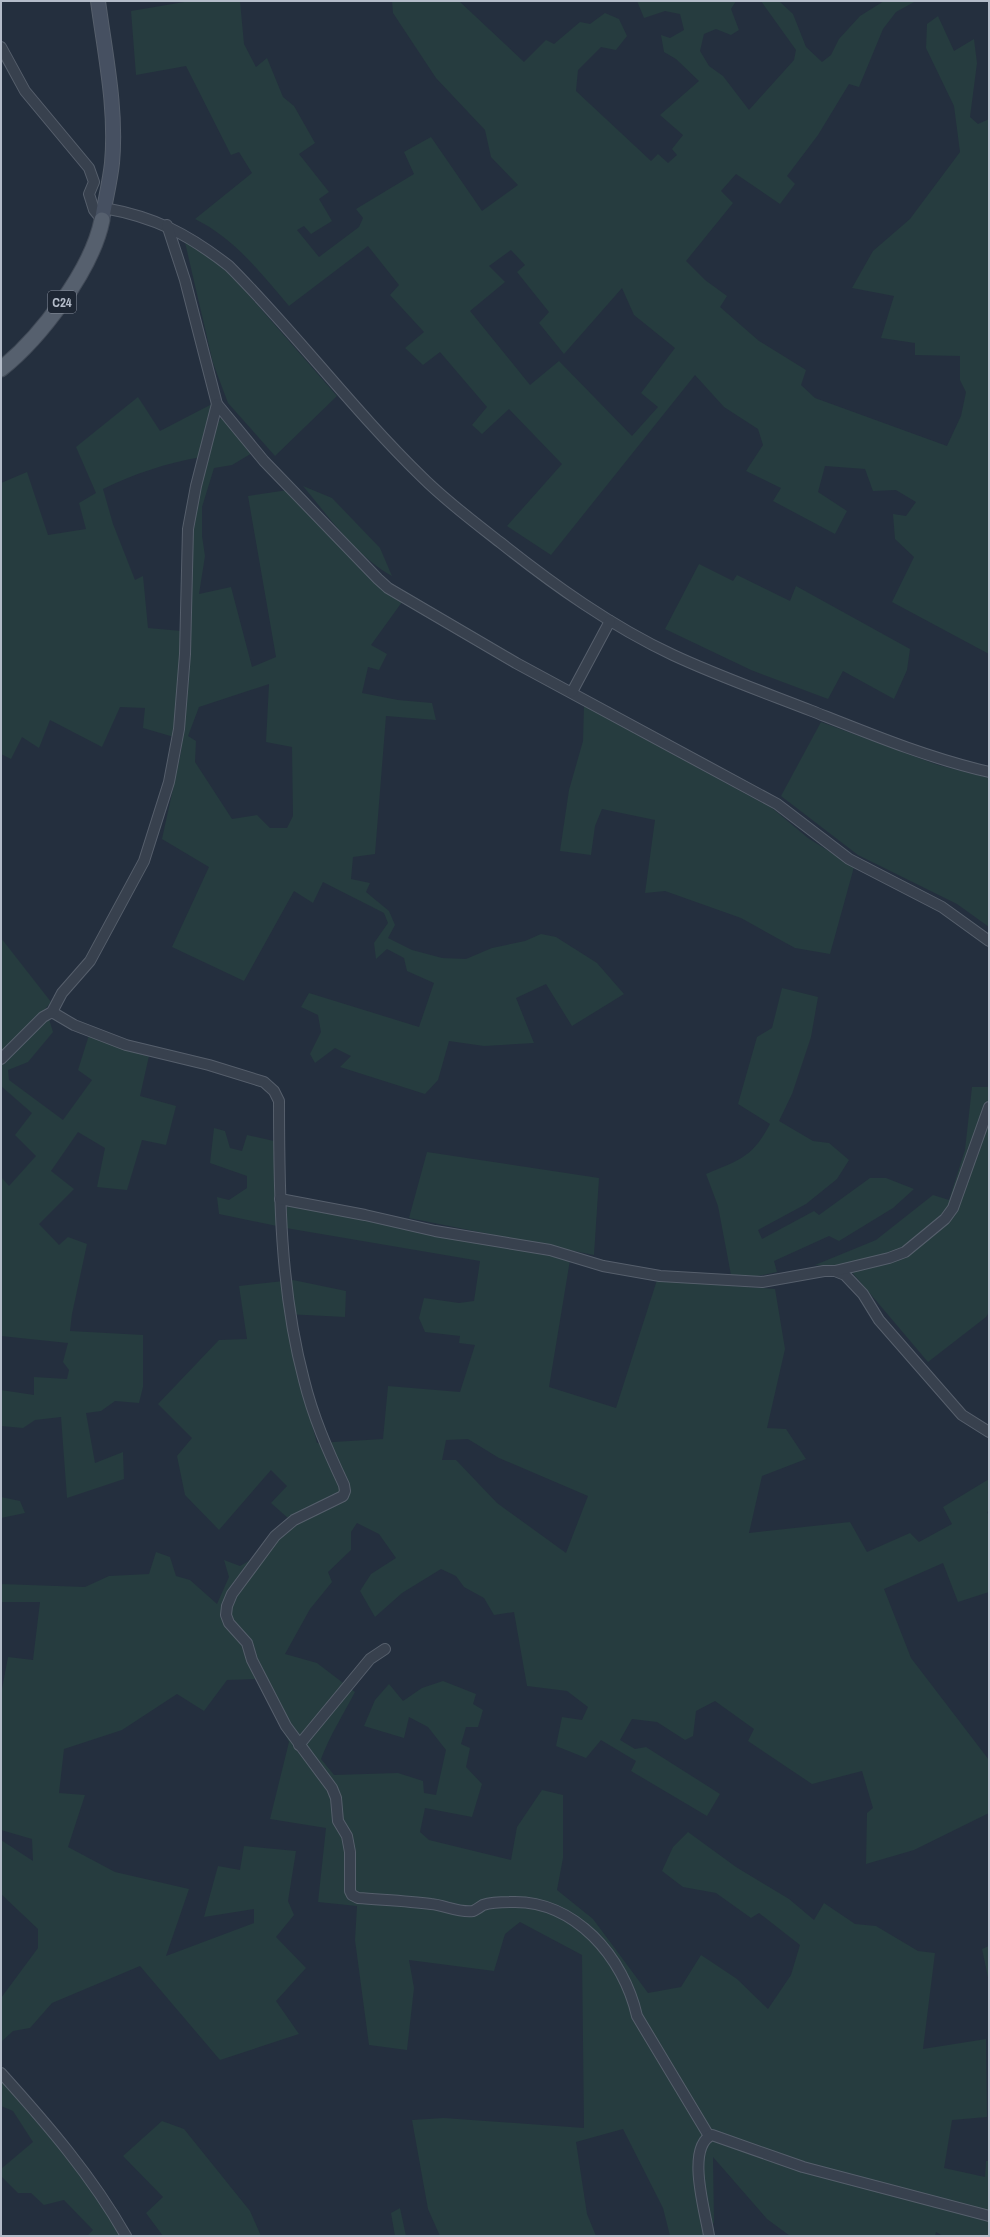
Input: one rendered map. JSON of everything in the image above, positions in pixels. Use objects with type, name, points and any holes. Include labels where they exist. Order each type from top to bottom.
[{"type":"main road","name":"C24","points":[[1,369],[39,333],[58,308],[91,253],[103,214],[112,162],[112,124],[109,84],[98,1]]},
{"type":"street","points":[[1,47],[25,91],[89,168],[94,182],[89,194],[94,210],[103,214],[129,213],[167,226],[203,246],[239,276],[340,390],[422,477],[465,515],[566,593],[610,621],[672,654],[895,744],[956,764],[989,772]]},
{"type":"street","points":[[167,226],[186,280],[216,404],[264,461],[388,588],[474,639],[777,804],[849,859],[942,907],[989,941]]},
{"type":"street","points":[[1,1059],[43,1017],[52,1012],[62,993],[98,948],[137,878],[144,862],[169,782],[182,706],[185,654],[188,529],[196,486],[216,404]]},
{"type":"street","points":[[572,692],[610,621]]},
{"type":"street","points":[[52,1012],[74,1025],[126,1045],[183,1061],[208,1065],[264,1082],[274,1091],[279,1101],[280,1200],[287,1283],[295,1342],[302,1375],[326,1447],[344,1485],[345,1491],[343,1496],[294,1520],[275,1536],[232,1594],[227,1606],[226,1615],[229,1623],[247,1643],[252,1660],[276,1709],[299,1745],[332,1788],[336,1798],[338,1821],[347,1836],[350,1852],[350,1891],[352,1895],[358,1898],[432,1904],[474,1911],[483,1906],[495,1903],[526,1903],[549,1908],[569,1916],[585,1928],[609,1954],[633,1996],[637,2016],[709,2136]]},
{"type":"street","points":[[280,1200],[327,1207],[435,1231],[550,1250],[603,1266],[660,1276],[762,1282],[824,1271],[835,1271],[889,1258],[905,1252],[945,1219],[953,1208],[989,1107]]},
{"type":"street","points":[[835,1271],[845,1275],[863,1294],[880,1320],[962,1415],[989,1432]]},
{"type":"street","points":[[299,1745],[370,1659],[385,1649]]},
{"type":"street","points":[[1,2073],[50,2127],[112,2211],[126,2236]]},
{"type":"street","points":[[709,2136],[719,2136],[803,2167],[989,2216]]},
{"type":"street","points":[[709,2136],[702,2149],[698,2176],[709,2236]]},
{"type":"green space","points":[[190,1],[240,1],[244,44],[256,67],[267,58],[283,97],[294,106],[315,143],[299,154],[329,192],[319,199],[332,221],[311,234],[304,226],[297,230],[319,257],[359,227],[363,218],[356,209],[414,174],[404,152],[431,137],[482,211],[518,185],[491,157],[485,130],[436,78],[393,13],[392,1],[459,1],[524,62],[546,40],[554,44],[580,22],[590,24],[605,13],[619,19],[627,36],[616,50],[601,47],[578,70],[576,91],[651,161],[658,154],[668,163],[677,155],[672,149],[683,135],[660,115],[699,81],[676,59],[664,52],[661,35],[670,38],[684,30],[680,14],[665,11],[644,18],[637,1],[736,1],[731,9],[739,30],[731,35],[716,29],[704,34],[700,51],[709,66],[723,76],[749,110],[794,60],[796,50],[761,1],[779,1],[793,14],[806,47],[822,62],[831,55],[839,39],[860,16],[884,1],[916,1],[896,12],[883,29],[859,87],[849,84],[818,135],[787,176],[795,184],[780,204],[736,174],[721,191],[733,203],[686,261],[705,280],[727,296],[720,307],[759,341],[806,370],[801,385],[815,398],[947,446],[961,416],[966,392],[960,380],[960,356],[915,355],[915,343],[881,338],[894,296],[852,288],[873,251],[910,219],[960,152],[954,106],[926,48],[927,24],[938,16],[954,51],[974,39],[977,63],[970,117],[978,124],[989,119],[989,654],[892,602],[914,557],[895,539],[893,514],[906,516],[916,502],[896,490],[873,491],[865,469],[825,466],[818,492],[847,511],[835,534],[773,501],[781,488],[746,471],[763,445],[758,429],[724,407],[695,375],[551,555],[507,526],[562,464],[509,409],[482,434],[472,425],[487,407],[440,352],[423,365],[405,348],[424,332],[390,295],[399,285],[368,246],[289,306],[246,257],[222,236],[195,219],[252,173],[239,152],[231,155],[186,66],[136,75],[131,11]],"holes":[[[511,250],[525,265],[517,272],[549,312],[539,323],[564,354],[622,288],[634,315],[675,348],[641,393],[658,407],[632,436],[559,361],[530,385],[470,311],[505,282],[489,266]]]},
{"type":"green space","points":[[184,238],[208,253],[240,285],[337,396],[275,456],[228,403],[213,363]]},
{"type":"green space","points":[[138,397],[160,431],[212,404],[201,457],[175,462],[150,470],[103,489],[113,524],[135,580],[143,576],[148,628],[182,631],[174,737],[143,728],[145,708],[120,707],[102,747],[50,720],[39,748],[22,737],[11,759],[1,754],[1,483],[27,472],[48,535],[86,529],[79,503],[96,493],[76,447]]},
{"type":"green space","points":[[222,416],[252,453],[232,465],[214,468],[202,507],[202,536],[205,556],[199,594],[231,587],[252,667],[276,657],[248,496],[288,490],[377,585],[402,602],[371,645],[387,654],[379,670],[368,667],[362,693],[398,700],[432,703],[436,720],[386,716],[375,854],[353,857],[351,879],[370,883],[366,892],[389,911],[395,925],[388,938],[412,950],[442,958],[466,959],[492,948],[525,941],[541,934],[556,937],[597,963],[624,994],[572,1026],[546,984],[516,998],[534,1043],[484,1046],[449,1041],[438,1080],[425,1094],[340,1067],[351,1056],[335,1048],[315,1063],[310,1054],[321,1032],[318,1015],[301,1007],[309,993],[419,1027],[434,983],[407,971],[404,958],[387,949],[376,959],[374,943],[388,923],[384,913],[323,882],[313,903],[294,891],[244,981],[172,947],[209,867],[162,839],[181,752],[189,676],[189,571],[194,520],[215,428]],"holes":[[[269,684],[266,742],[292,747],[293,816],[287,828],[270,828],[257,815],[232,819],[195,762],[196,741],[188,736],[199,707]]]},
{"type":"green space","points":[[303,486],[332,498],[380,548],[392,576],[379,568],[355,547]]},
{"type":"green space","points":[[699,564],[733,581],[737,575],[790,601],[796,586],[910,649],[907,670],[894,699],[843,671],[828,699],[751,670],[665,629]]},
{"type":"green space","points":[[584,706],[772,808],[808,838],[854,867],[830,954],[795,948],[741,918],[665,891],[645,893],[655,820],[602,809],[595,826],[591,855],[560,851],[569,790],[583,741]]},
{"type":"green space","points":[[821,722],[938,765],[989,778],[989,927],[957,904],[858,855],[781,796]]},
{"type":"green space","points":[[1,938],[51,1002],[42,1013],[1,1053]]},
{"type":"green space","points":[[782,988],[818,997],[811,1037],[792,1094],[779,1121],[813,1141],[829,1143],[849,1160],[837,1179],[806,1204],[758,1230],[762,1239],[814,1211],[819,1215],[870,1178],[886,1178],[914,1189],[893,1208],[839,1241],[829,1236],[774,1261],[777,1272],[758,1276],[731,1275],[718,1206],[706,1174],[736,1161],[751,1151],[770,1124],[738,1104],[757,1037],[772,1028]]},
{"type":"green space","points":[[49,1019],[53,1032],[28,1062],[8,1070],[9,1080],[63,1120],[92,1080],[78,1070],[89,1035],[149,1056],[140,1096],[176,1106],[166,1145],[142,1140],[127,1190],[97,1187],[105,1148],[78,1132],[51,1171],[74,1189],[39,1224],[59,1245],[68,1237],[87,1244],[72,1314],[70,1331],[143,1335],[143,1387],[139,1403],[115,1401],[101,1411],[86,1413],[95,1463],[123,1452],[124,1479],[67,1498],[61,1417],[35,1420],[23,1428],[1,1426],[1,1390],[34,1395],[34,1377],[67,1379],[69,1370],[63,1362],[68,1343],[1,1336],[1,1177],[9,1186],[36,1156],[15,1135],[32,1113],[1,1086],[1,1064]]},
{"type":"green space","points":[[972,1087],[989,1087],[989,1312],[986,1317],[928,1362],[851,1271],[840,1267],[815,1265],[876,1240],[933,1195],[949,1200],[965,1150]]},
{"type":"green space","points":[[214,1128],[225,1131],[230,1148],[242,1151],[247,1135],[274,1141],[277,1226],[219,1214],[217,1197],[229,1200],[247,1188],[247,1176],[210,1163]]},
{"type":"green space","points":[[427,1152],[599,1178],[594,1255],[409,1218]]},
{"type":"green space","points":[[287,1204],[570,1260],[549,1387],[616,1408],[657,1280],[775,1289],[785,1349],[767,1428],[786,1429],[806,1459],[762,1476],[749,1533],[850,1522],[867,1552],[910,1533],[919,1542],[952,1524],[943,1507],[989,1479],[989,1511],[987,1512],[989,1516],[989,1592],[958,1602],[943,1563],[884,1589],[911,1658],[989,1760],[989,1813],[914,1850],[866,1864],[867,1813],[873,1808],[862,1771],[812,1784],[748,1741],[754,1729],[715,1701],[696,1711],[693,1736],[685,1740],[657,1722],[632,1719],[620,1740],[635,1749],[646,1747],[720,1794],[707,1816],[631,1771],[636,1761],[601,1740],[586,1758],[556,1746],[562,1717],[582,1720],[588,1707],[567,1691],[527,1686],[514,1612],[494,1615],[484,1598],[464,1587],[456,1576],[441,1569],[402,1593],[375,1617],[360,1591],[371,1574],[396,1558],[379,1534],[357,1523],[351,1532],[351,1550],[328,1572],[332,1582],[310,1609],[285,1654],[317,1663],[355,1692],[321,1759],[334,1775],[398,1773],[423,1781],[424,1793],[436,1795],[446,1750],[428,1727],[409,1717],[404,1738],[364,1726],[375,1700],[389,1684],[403,1701],[422,1688],[443,1681],[476,1694],[473,1704],[483,1710],[478,1727],[466,1727],[461,1744],[470,1748],[466,1767],[482,1784],[472,1817],[425,1808],[420,1832],[429,1840],[511,1860],[517,1827],[542,1790],[563,1795],[563,1858],[557,1890],[593,1919],[648,1993],[681,1987],[701,1955],[737,1979],[768,2009],[791,1975],[800,1945],[759,1913],[751,1918],[716,1893],[683,1887],[662,1871],[673,1847],[688,1832],[736,1867],[789,1899],[814,1920],[824,1903],[855,1924],[876,1926],[918,1951],[935,1953],[923,2049],[986,2039],[987,2117],[952,2120],[944,2168],[985,2177],[986,2161],[989,2161],[989,2236],[943,2236],[936,2232],[935,2236],[790,2236],[767,2219],[713,2157],[714,2222],[707,2236],[670,2236],[663,2208],[623,2129],[576,2142],[587,2214],[596,2236],[440,2236],[428,2209],[412,2120],[444,2118],[584,2128],[582,1955],[520,1922],[505,1934],[494,1971],[409,1960],[414,1988],[407,2050],[369,2045],[355,1940],[357,1906],[318,1902],[326,1828],[270,1819],[289,1742],[256,1679],[227,1680],[204,1711],[177,1694],[122,1730],[64,1749],[59,1793],[85,1795],[68,1847],[115,1872],[189,1889],[166,1956],[254,1923],[254,1909],[204,1917],[218,1866],[240,1870],[244,1846],[296,1851],[288,1901],[294,1915],[276,1937],[306,1968],[276,2001],[299,2034],[220,2060],[140,1966],[52,2003],[30,2028],[13,2031],[1,2042],[1,1998],[38,1948],[38,1929],[1,1894],[1,1840],[33,1861],[32,1839],[1,1830],[1,1694],[8,1657],[33,1660],[40,1602],[1,1602],[1,1584],[85,1587],[109,1576],[149,1574],[156,1552],[170,1557],[176,1576],[190,1580],[217,1604],[229,1577],[224,1560],[240,1566],[256,1557],[289,1519],[271,1503],[287,1486],[271,1470],[219,1530],[185,1495],[177,1456],[192,1438],[158,1404],[219,1340],[247,1339],[239,1286],[293,1280],[346,1291],[345,1317],[286,1314],[295,1363],[317,1443],[383,1439],[388,1386],[460,1392],[475,1345],[459,1343],[460,1336],[425,1332],[419,1318],[424,1298],[459,1303],[474,1301],[480,1261],[286,1228]],"holes":[[[468,1439],[499,1458],[588,1496],[566,1553],[497,1503],[456,1460],[442,1460],[446,1440]]]},
{"type":"green space","points":[[1,1497],[20,1501],[25,1513],[1,1518]]},
{"type":"green space","points":[[989,1946],[989,1982],[982,1949]]},
{"type":"green space","points":[[1,2069],[129,2236],[87,2236],[93,2230],[64,2200],[44,2205],[31,2193],[18,2193],[1,2176],[1,2169],[33,2142],[13,2111],[1,2106]]},
{"type":"green space","points":[[162,2121],[184,2129],[250,2211],[261,2236],[163,2236],[146,2213],[163,2197],[123,2156]]},
{"type":"green space","points":[[400,2208],[406,2236],[395,2236],[391,2213]]}]
